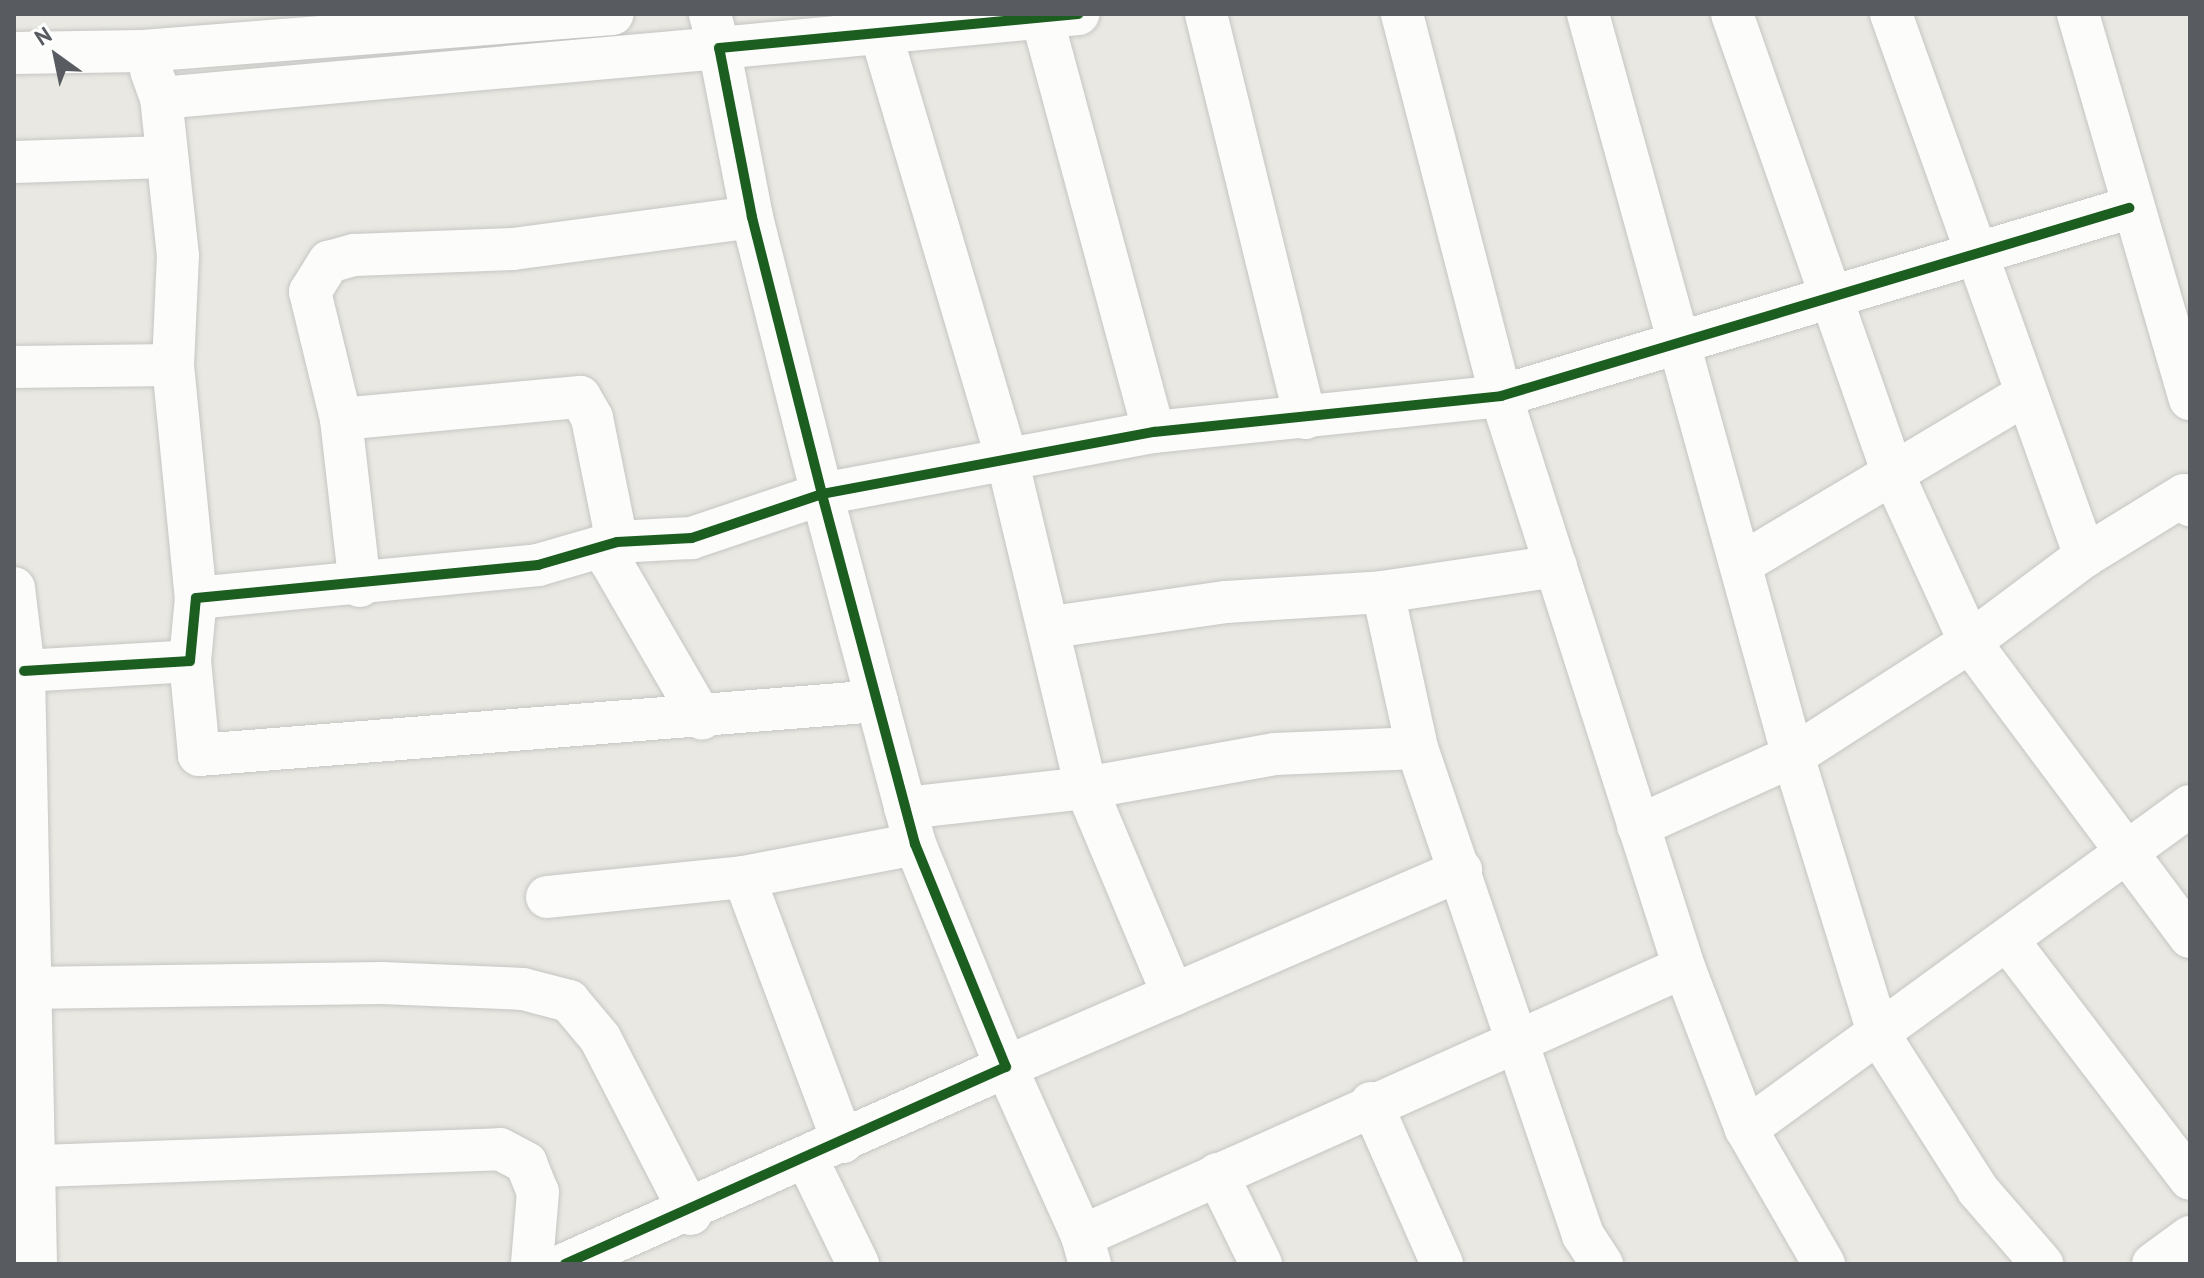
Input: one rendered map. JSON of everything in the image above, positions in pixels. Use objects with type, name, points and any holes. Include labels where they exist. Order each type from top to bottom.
[{"type":"street","points":[[14,53],[143,51],[613,14]]},
{"type":"street","points":[[1206,14],[1305,418]]},
{"type":"street","points":[[1402,14],[1501,396],[1684,967],[1746,1129],[1824,1264]]},
{"type":"street","points":[[1588,14],[1682,338],[1793,756],[1878,1033],[1978,1190],[2042,1264]]},
{"type":"street","points":[[1732,14],[1826,297],[1892,472],[1970,642],[2190,937]]},
{"type":"street","points":[[1891,14],[2023,396],[2085,556]]},
{"type":"street","points":[[2078,14],[2129,208],[2190,399]]},
{"type":"street","points":[[161,98],[715,31],[881,34],[1054,15],[1154,432]]},
{"type":"street","points":[[715,31],[752,217],[910,826],[1006,1067],[1086,1250],[1217,1174],[1513,1038],[1684,967]]},
{"type":"street","points":[[881,34],[1008,463],[1052,627],[1086,788],[1173,995]]},
{"type":"street","points":[[143,51],[161,98],[178,256],[173,365],[196,598],[190,661],[199,755],[702,719],[877,701]]},
{"type":"street","points":[[14,162],[167,157]]},
{"type":"street","points":[[196,598],[360,586],[538,565],[617,542],[692,538],[822,494],[1008,463],[1154,432],[1501,396],[1682,338],[2129,208]]},
{"type":"street","points":[[360,586],[341,419],[310,292],[329,262],[354,255],[513,249],[752,217]]},
{"type":"street","points":[[14,367],[173,365]]},
{"type":"street","points":[[1741,564],[2023,396]]},
{"type":"street","points":[[341,419],[580,397],[592,418],[617,542],[611,562],[702,719]]},
{"type":"street","points":[[1638,826],[1793,756],[1970,642],[2085,556],[2188,495]]},
{"type":"street","points":[[1052,627],[1226,602],[1383,592],[1556,566]]},
{"type":"street","points":[[14,588],[24,671],[19,858],[25,988],[21,1040],[25,1167],[36,1264]]},
{"type":"street","points":[[1383,592],[1417,748],[1461,870],[1513,1038],[1583,1235],[1602,1264]]},
{"type":"street","points":[[24,671],[190,661]]},
{"type":"street","points":[[547,897],[744,877],[910,826],[1086,788],[1275,754],[1417,748]]},
{"type":"street","points":[[1746,1129],[2009,942],[2190,806]]},
{"type":"street","points":[[565,1264],[691,1214],[1006,1067],[1461,870]]},
{"type":"street","points":[[744,877],[858,1264]]},
{"type":"street","points":[[2009,942],[2190,1179]]},
{"type":"street","points":[[25,988],[382,983],[523,989],[569,1001],[600,1038],[691,1214]]},
{"type":"street","points":[[1371,1103],[1442,1264]]},
{"type":"street","points":[[25,1167],[500,1149],[526,1163],[538,1192],[532,1264]]},
{"type":"street","points":[[1217,1174],[1261,1264]]},
{"type":"street","points":[[2153,1264],[2190,1237]]},
{"type":"cycle path","points":[[24,671],[190,661],[196,598],[538,565],[617,542],[692,538],[822,494],[752,217],[719,48],[1078,14]]},
{"type":"cycle path","points":[[565,1264],[1006,1067],[915,844],[822,494],[1154,432],[1501,396],[2129,208]]}]
